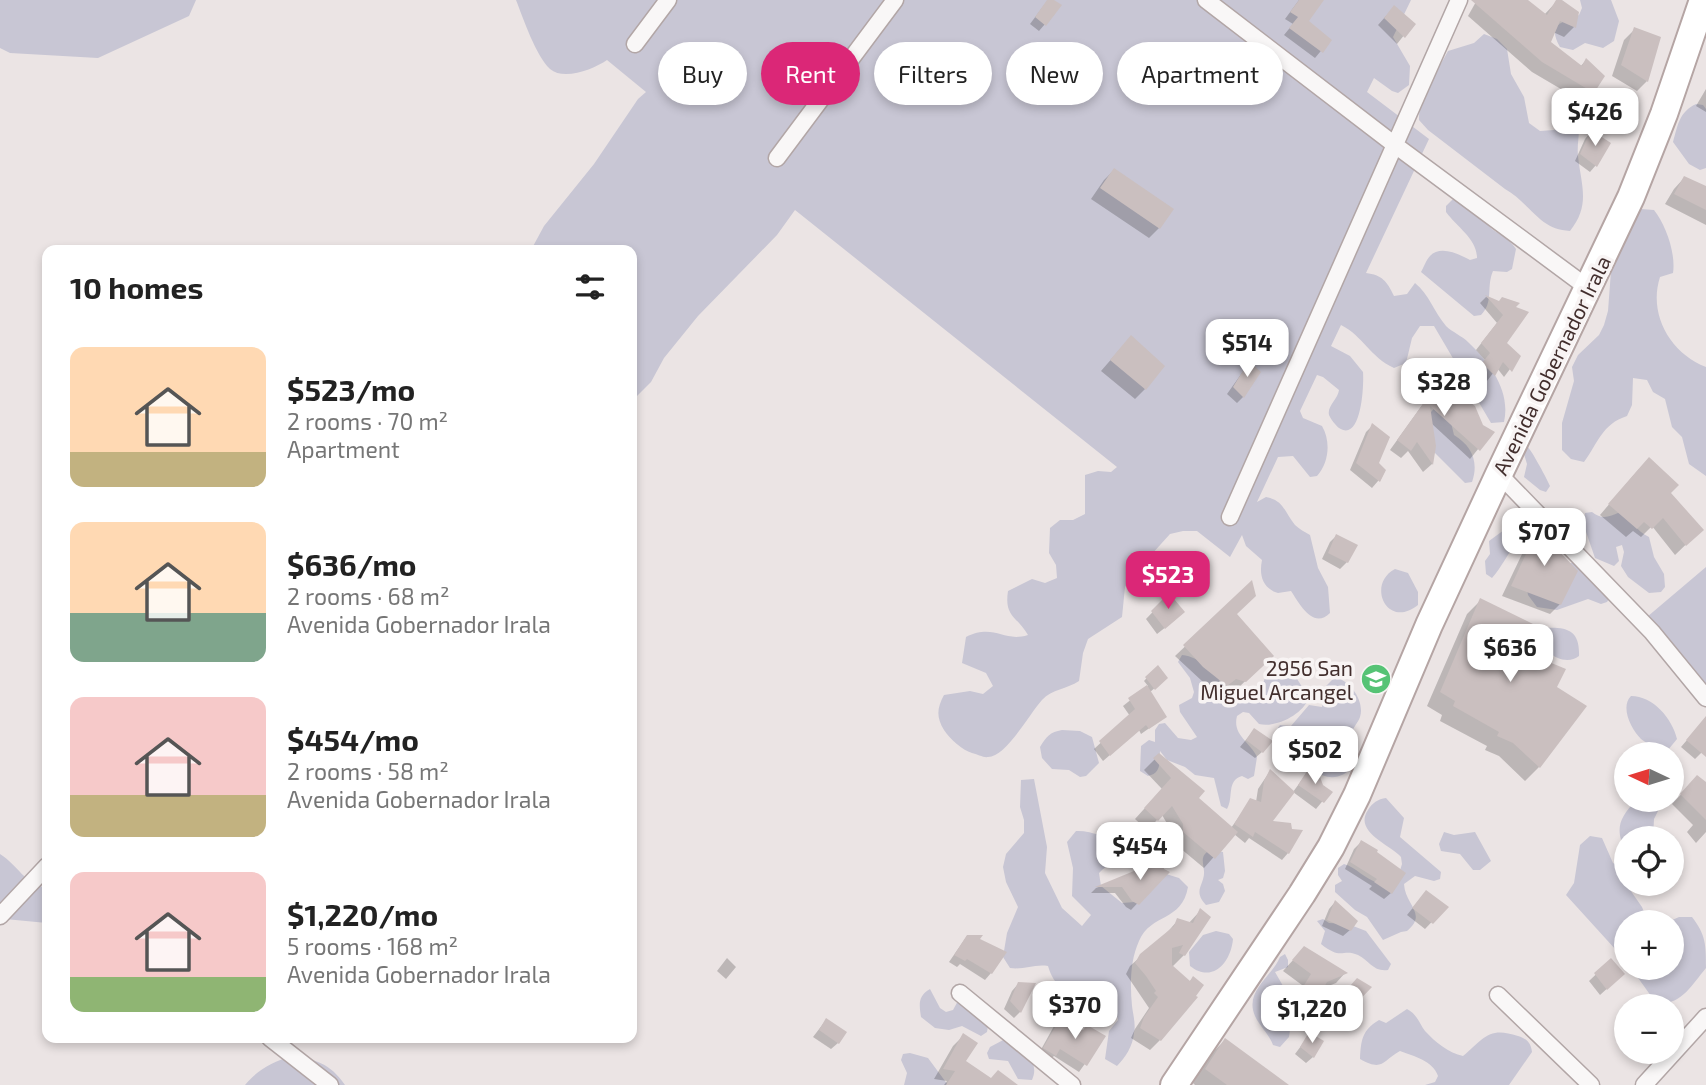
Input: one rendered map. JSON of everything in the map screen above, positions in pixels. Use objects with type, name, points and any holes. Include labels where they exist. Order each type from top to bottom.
[{"type":"main road","name":"Avenida Gobernador Irala","points":[[1174,1085],[1296,904],[1331,847],[1357,795],[1429,625],[1631,197],[1664,114],[1703,0]]},
{"type":"street","points":[[635,44],[668,0]]},
{"type":"street","points":[[777,158],[895,0]]},
{"type":"street","points":[[1206,0],[1588,288]]},
{"type":"street","points":[[1230,517],[1459,0]]},
{"type":"street","points":[[1499,474],[1652,632],[1706,698]]},
{"type":"street","points":[[0,916],[42,871]]},
{"type":"street","points":[[960,993],[1072,1085]]},
{"type":"street","points":[[1499,995],[1591,1085]]},
{"type":"street","points":[[1644,1085],[1706,1017]]},
{"type":"street","points":[[276,1043],[330,1085]]},
{"type":"shaded area","points":[[0,0],[196,0],[189,16],[98,58],[10,53],[0,48]]},
{"type":"shaded area","points":[[516,0],[1411,0],[1393,37],[1410,66],[1409,85],[1398,93],[1374,78],[1367,92],[1429,139],[1366,273],[1383,280],[1394,296],[1407,294],[1415,283],[1420,287],[1446,326],[1468,342],[1491,368],[1504,399],[1504,422],[1491,423],[1434,326],[1420,326],[1412,338],[1406,363],[1394,368],[1341,325],[1331,346],[1350,356],[1363,372],[1362,399],[1357,420],[1353,427],[1347,430],[1336,426],[1329,412],[1339,390],[1317,375],[1300,411],[1303,418],[1322,426],[1325,432],[1328,445],[1324,465],[1317,476],[1310,477],[1293,456],[1278,457],[1257,502],[1266,497],[1277,501],[1295,525],[1310,535],[1318,568],[1328,587],[1330,613],[1324,617],[1312,617],[1302,608],[1291,591],[1278,593],[1268,588],[1262,576],[1262,560],[1246,546],[1242,535],[1230,557],[1197,531],[1170,534],[1125,587],[1122,617],[1088,639],[1079,681],[1046,696],[1010,742],[995,755],[985,757],[968,752],[956,744],[941,725],[938,712],[944,695],[970,691],[983,694],[993,686],[986,673],[962,663],[966,637],[984,632],[1012,637],[1028,635],[1012,616],[1007,600],[1008,591],[1032,579],[1045,583],[1057,578],[1056,565],[1049,553],[1050,528],[1060,520],[1073,520],[1085,514],[1085,475],[1098,471],[1111,472],[1117,467],[795,210],[777,235],[698,316],[664,358],[651,382],[637,396],[637,245],[534,245],[544,226],[594,164],[638,99],[646,92],[607,60],[595,67],[571,74],[556,72],[545,63]]},
{"type":"shaded area","points":[[1580,0],[1611,0],[1619,21],[1614,41],[1603,48],[1585,43],[1573,50],[1560,47],[1556,39],[1556,28],[1579,15],[1582,8]]},
{"type":"shaded area","points":[[1484,34],[1497,39],[1507,49],[1511,74],[1524,97],[1529,123],[1540,131],[1554,130],[1566,124],[1579,128],[1578,153],[1583,203],[1570,231],[1542,221],[1514,195],[1428,130],[1419,120],[1425,93],[1448,51],[1474,43]]},
{"type":"shaded area","points":[[1696,104],[1703,105],[1706,109],[1706,168],[1700,170],[1689,164],[1673,142],[1683,115]]},
{"type":"shaded area","points":[[1456,196],[1516,249],[1512,269],[1507,272],[1493,271],[1489,300],[1481,315],[1474,316],[1421,272],[1429,258],[1439,251],[1455,253],[1470,260],[1477,258],[1470,239],[1446,212],[1446,206]]},
{"type":"shaded area","points":[[1641,209],[1654,210],[1658,216],[1673,257],[1673,273],[1660,277],[1657,291],[1657,305],[1665,331],[1682,352],[1706,367],[1706,476],[1689,464],[1682,437],[1672,427],[1665,399],[1653,392],[1647,380],[1633,378],[1632,405],[1627,416],[1606,429],[1584,462],[1571,459],[1562,450],[1562,423],[1574,381],[1572,367],[1578,355],[1599,335],[1604,325],[1608,311],[1611,271],[1629,232],[1631,219]]},
{"type":"shaded area","points":[[1440,402],[1446,402],[1454,435],[1465,444],[1472,455],[1475,468],[1472,482],[1465,483],[1427,445],[1431,412]]},
{"type":"shaded area","points":[[1527,446],[1550,486],[1546,492],[1524,477],[1527,464],[1523,451]]},
{"type":"shaded area","points":[[1592,512],[1606,517],[1620,512],[1649,537],[1654,557],[1664,574],[1665,587],[1661,592],[1649,593],[1628,577],[1621,566],[1624,552],[1622,545],[1616,547],[1619,561],[1614,566],[1595,558],[1584,526],[1585,513]]},
{"type":"shaded area","points":[[1510,518],[1517,530],[1517,544],[1492,578],[1486,574],[1485,561],[1490,554],[1489,541],[1504,530],[1505,523]]},
{"type":"shaded area","points":[[1565,564],[1578,564],[1586,575],[1592,577],[1611,596],[1607,602],[1601,604],[1588,599],[1557,610],[1537,607],[1527,589]]},
{"type":"shaded area","points":[[1706,567],[1706,689],[1647,617]]},
{"type":"shaded area","points":[[1395,569],[1408,573],[1418,592],[1418,605],[1407,611],[1389,609],[1381,594],[1386,576]]},
{"type":"shaded area","points":[[1546,628],[1561,628],[1571,632],[1577,641],[1579,656],[1566,660],[1553,656],[1540,639],[1540,632]]},
{"type":"shaded area","points":[[1182,655],[1201,662],[1224,686],[1238,686],[1255,696],[1260,691],[1270,665],[1277,664],[1294,674],[1309,698],[1295,715],[1273,724],[1259,724],[1249,713],[1243,712],[1237,716],[1239,733],[1257,757],[1254,776],[1248,779],[1242,776],[1237,778],[1232,785],[1227,809],[1221,806],[1214,778],[1195,775],[1185,767],[1167,760],[1160,751],[1156,772],[1148,776],[1140,771],[1141,746],[1149,740],[1155,742],[1155,730],[1159,724],[1165,723],[1178,738],[1191,740],[1197,737],[1180,712],[1179,705],[1192,698],[1194,692],[1190,678],[1178,662]]},
{"type":"shaded area","points":[[1335,677],[1351,687],[1359,699],[1361,711],[1352,733],[1353,767],[1335,777],[1322,775],[1312,749],[1295,760],[1282,762],[1273,750],[1275,735],[1280,725],[1291,726],[1309,705],[1322,707],[1325,687]]},
{"type":"shaded area","points":[[1631,696],[1654,704],[1671,723],[1677,739],[1675,742],[1645,742],[1641,739],[1628,718],[1628,701]]},
{"type":"shaded area","points":[[1062,730],[1080,731],[1092,737],[1099,763],[1086,776],[1080,777],[1069,770],[1052,769],[1042,758],[1040,747],[1044,740]]},
{"type":"shaded area","points":[[1034,779],[1047,847],[1045,873],[1062,908],[1082,926],[1091,915],[1072,896],[1073,868],[1067,842],[1076,831],[1127,839],[1153,826],[1161,837],[1159,850],[1120,859],[1099,873],[1101,886],[1122,903],[1135,902],[1166,874],[1179,878],[1188,887],[1180,906],[1151,926],[1139,941],[1131,973],[1135,1027],[1128,1051],[1117,1066],[1105,1059],[1109,1031],[1118,1020],[1112,1001],[1100,985],[1062,987],[1052,976],[1048,966],[1010,968],[1003,957],[1007,933],[1018,907],[1006,882],[1003,867],[1006,854],[1024,833],[1020,807],[1021,780]]},
{"type":"shaded area","points":[[1386,798],[1404,818],[1400,837],[1441,872],[1440,879],[1434,881],[1415,876],[1404,884],[1416,919],[1407,931],[1383,940],[1367,917],[1335,892],[1335,885],[1342,881],[1338,868],[1344,864],[1379,883],[1398,877],[1401,857],[1375,837],[1365,825],[1370,808],[1380,799]]},
{"type":"shaded area","points":[[1658,812],[1654,826],[1620,826],[1625,813]]},
{"type":"shaded area","points":[[1444,832],[1454,835],[1475,832],[1491,861],[1480,870],[1473,870],[1460,854],[1441,851],[1439,844]]},
{"type":"shaded area","points":[[1590,836],[1602,838],[1614,864],[1614,896],[1634,896],[1643,910],[1614,910],[1614,948],[1566,895],[1574,883],[1580,845]]},
{"type":"shaded area","points":[[1210,850],[1223,852],[1225,871],[1223,878],[1218,880],[1225,891],[1219,902],[1206,905],[1199,891],[1204,876],[1203,857]]},
{"type":"shaded area","points":[[0,854],[32,883],[42,887],[42,923],[5,919],[0,914]]},
{"type":"shaded area","points":[[1684,917],[1692,917],[1703,935],[1706,968],[1683,994],[1650,994],[1640,980],[1684,980]]},
{"type":"shaded area","points":[[1323,919],[1329,923],[1348,924],[1366,931],[1391,964],[1388,970],[1375,968],[1353,953],[1333,952],[1321,944],[1325,931],[1317,921]]},
{"type":"shaded area","points":[[1216,931],[1229,934],[1233,939],[1229,955],[1219,968],[1206,973],[1198,971],[1190,966],[1189,952],[1203,935]]},
{"type":"shaded area","points":[[1285,954],[1288,967],[1275,972],[1295,1007],[1318,998],[1321,1004],[1312,1014],[1292,1016],[1289,1037],[1280,1047],[1273,1045],[1257,1020],[1253,999],[1260,985]]},
{"type":"shaded area","points":[[930,989],[940,1008],[946,1012],[953,1010],[959,999],[988,1026],[987,1032],[981,1036],[962,1026],[949,1030],[935,1028],[921,1017],[920,1012],[921,998]]},
{"type":"shaded area","points":[[1407,1009],[1416,1016],[1433,1039],[1458,1055],[1463,1056],[1482,1039],[1500,1032],[1524,1038],[1530,1044],[1532,1052],[1509,1085],[1425,1085],[1435,1082],[1438,1076],[1436,1071],[1422,1060],[1400,1051],[1378,1065],[1360,1059],[1362,1041],[1369,1028],[1379,1020],[1386,1023]]},
{"type":"shaded area","points":[[1007,1038],[1032,1061],[1032,1080],[1018,1079],[1008,1061],[989,1059],[987,1053],[990,1047]]},
{"type":"shaded area","points":[[903,1054],[928,1058],[948,1085],[904,1085],[907,1073],[901,1060]]},
{"type":"shaded area","points":[[291,1056],[321,1063],[334,1072],[345,1085],[245,1085],[266,1067]]},
{"type":"building","points":[[1047,0],[1054,0],[1062,5],[1046,26],[1035,17]]},
{"type":"building","points":[[1299,0],[1324,0],[1309,21],[1332,40],[1323,53],[1289,28],[1298,17],[1290,12]]},
{"type":"building","points":[[1471,0],[1528,0],[1547,15],[1556,0],[1562,0],[1579,12],[1576,28],[1560,21],[1551,42],[1582,66],[1586,58],[1605,76],[1594,93],[1542,62]]},
{"type":"building","points":[[1394,5],[1416,24],[1405,38],[1384,18]]},
{"type":"building","points":[[1634,27],[1661,37],[1648,82],[1621,65]]},
{"type":"building","points":[[1591,130],[1611,143],[1597,167],[1580,154]]},
{"type":"building","points":[[1114,168],[1174,209],[1160,229],[1100,188]]},
{"type":"building","points":[[1684,176],[1706,186],[1706,210],[1674,194]]},
{"type":"building","points":[[1485,295],[1499,301],[1502,297],[1520,303],[1516,307],[1529,312],[1507,343],[1521,356],[1512,372],[1503,362],[1495,376],[1482,363],[1490,353],[1481,343],[1503,315]]},
{"type":"building","points":[[1131,335],[1165,366],[1146,390],[1110,360]]},
{"type":"building","points":[[1249,361],[1261,372],[1244,398],[1233,387]]},
{"type":"building","points":[[1428,369],[1475,406],[1483,425],[1495,432],[1480,451],[1430,406],[1436,446],[1433,465],[1417,442],[1411,451],[1397,440],[1430,394],[1422,389]]},
{"type":"building","points":[[1372,423],[1390,437],[1379,463],[1386,470],[1380,482],[1356,463]]},
{"type":"building","points":[[1649,457],[1679,485],[1671,493],[1704,530],[1686,546],[1663,518],[1652,529],[1644,522],[1637,529],[1608,504]]},
{"type":"building","points":[[1528,519],[1578,571],[1561,605],[1511,586],[1532,541],[1518,530]]},
{"type":"building","points":[[1336,534],[1358,545],[1348,563],[1328,553]]},
{"type":"building","points":[[1192,557],[1207,568],[1196,581],[1184,569]]},
{"type":"building","points":[[1252,580],[1256,596],[1237,614],[1274,656],[1246,682],[1236,679],[1227,686],[1203,667],[1183,645]]},
{"type":"building","points":[[1169,593],[1185,612],[1165,629],[1151,611]]},
{"type":"building","points":[[1480,598],[1533,624],[1522,651],[1566,669],[1557,687],[1587,706],[1540,768],[1513,743],[1497,736],[1499,732],[1453,706],[1455,701],[1440,692]]},
{"type":"building","points":[[1158,665],[1168,678],[1155,690],[1145,677]]},
{"type":"building","points":[[1147,685],[1167,717],[1149,729],[1146,725],[1110,756],[1099,741],[1135,709],[1128,698]]},
{"type":"building","points":[[1706,716],[1706,757],[1686,740]]},
{"type":"building","points":[[1254,728],[1273,741],[1263,753],[1246,740]]},
{"type":"building","points":[[1159,753],[1205,791],[1199,798],[1238,832],[1215,859],[1183,832],[1183,824],[1172,806],[1158,821],[1144,808],[1171,778],[1153,758]]},
{"type":"building","points":[[1309,768],[1319,774],[1323,785],[1333,792],[1324,803],[1298,785]]},
{"type":"building","points":[[1270,769],[1295,792],[1273,821],[1291,823],[1292,829],[1303,830],[1289,854],[1255,832],[1253,837],[1234,824],[1250,798],[1261,802],[1264,781]]},
{"type":"building","points":[[1697,775],[1706,782],[1706,820],[1684,798],[1684,790]]},
{"type":"building","points":[[1361,840],[1406,873],[1392,894],[1374,882],[1377,879],[1350,862]]},
{"type":"building","points":[[1148,863],[1163,863],[1164,869],[1170,872],[1139,905],[1132,901],[1122,887],[1095,887],[1140,871],[1142,866]]},
{"type":"building","points":[[1426,890],[1449,907],[1433,924],[1412,908]]},
{"type":"building","points":[[1335,900],[1358,921],[1351,931],[1327,920]]},
{"type":"building","points":[[1200,908],[1211,917],[1185,956],[1179,953],[1183,945],[1172,948],[1172,965],[1190,981],[1193,976],[1204,985],[1196,996],[1198,997],[1161,1041],[1140,1028],[1158,997],[1135,963],[1140,954],[1174,926],[1177,918],[1193,923]]},
{"type":"building","points":[[967,935],[983,935],[980,939],[1007,952],[992,974],[967,959],[965,961],[954,955]]},
{"type":"building","points":[[1304,946],[1348,973],[1327,982],[1314,1006],[1298,995],[1311,974],[1292,960]]},
{"type":"building","points":[[1611,958],[1614,961],[1614,980],[1618,980],[1607,990],[1594,973]]},
{"type":"building","points":[[1357,978],[1372,987],[1348,1012],[1350,986]]},
{"type":"building","points":[[1018,982],[1036,983],[1021,1013],[1010,1001]]},
{"type":"building","points":[[1061,1017],[1083,1030],[1087,1025],[1106,1036],[1087,1066],[1060,1049],[1056,1056],[1043,1048]]},
{"type":"building","points":[[826,1018],[847,1032],[839,1044],[819,1030]]},
{"type":"building","points":[[1309,1032],[1324,1041],[1314,1058],[1300,1047]]},
{"type":"building","points":[[963,1033],[978,1043],[966,1061],[991,1078],[998,1070],[1018,1085],[946,1085],[955,1071],[943,1069]]},
{"type":"building","points":[[1225,1038],[1289,1085],[1227,1085],[1205,1069]]},
{"type":"place","name":"2956 San Miguel Arcangel","points":[[1376,679]]}]
